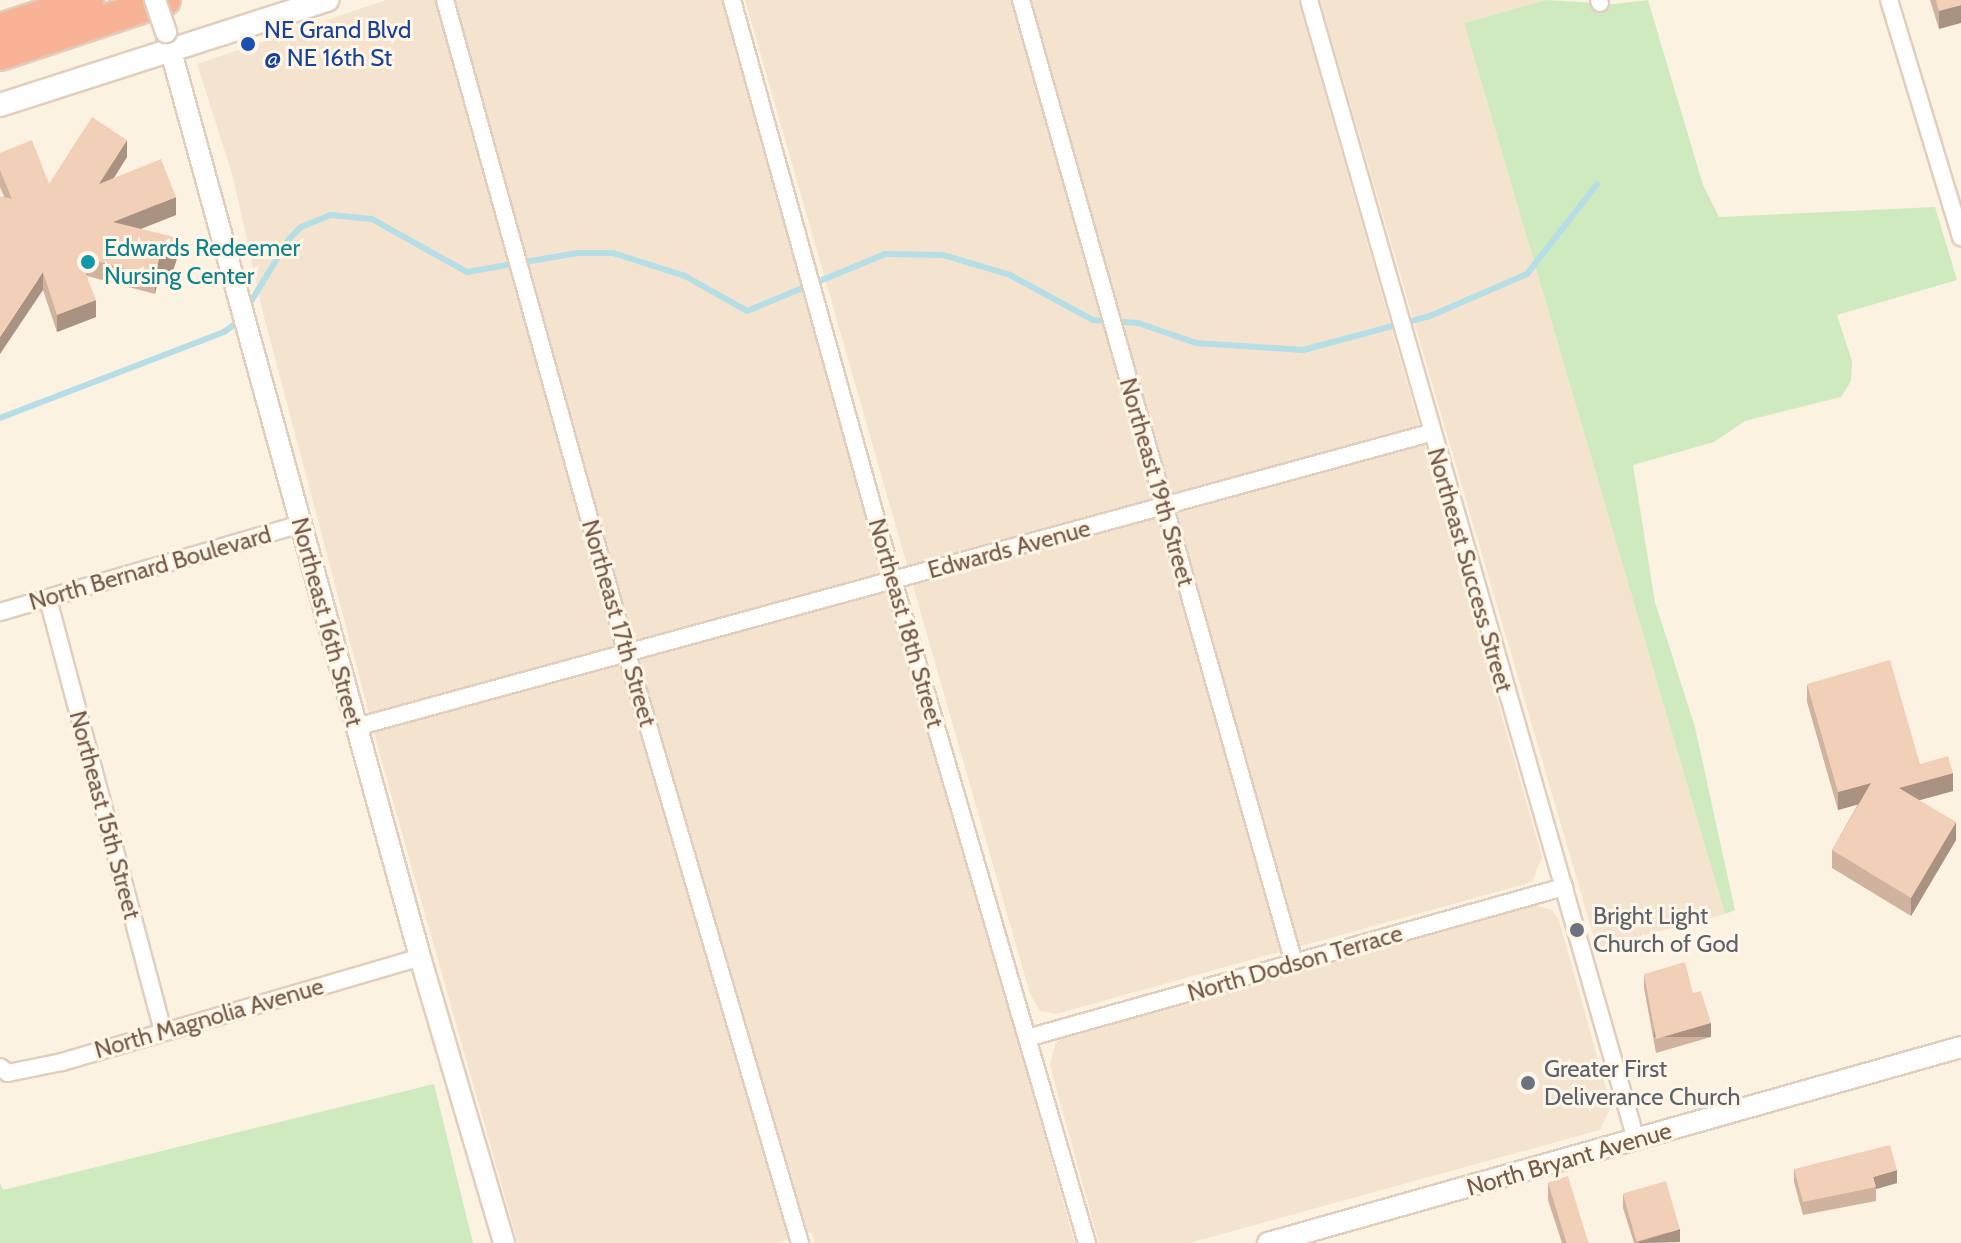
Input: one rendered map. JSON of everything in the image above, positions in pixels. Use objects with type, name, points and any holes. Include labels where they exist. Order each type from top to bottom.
[{"type":"highway","points":[[0,29],[88,0]]},
{"type":"highway","points":[[0,55],[165,0]]},
{"type":"main road","points":[[0,105],[168,41],[328,0]]},
{"type":"street","name":"Northeast 16th Street","points":[[155,0],[420,957],[504,1243]]},
{"type":"street","name":"Northeast 17th Street","points":[[445,0],[627,654],[800,1243]]},
{"type":"street","name":"Northeast 18th Street","points":[[732,0],[893,580],[1087,1243]]},
{"type":"street","name":"Northeast 19th Street","points":[[1021,0],[1294,963]]},
{"type":"street","name":"Northeast Success Street","points":[[1309,0],[1430,433],[1636,1140]]},
{"type":"street","points":[[1889,0],[1961,237]]},
{"type":"street","name":"Edwards Avenue","points":[[356,727],[1430,433]]},
{"type":"street","name":"North Bernard Boulevard","points":[[0,612],[300,524]]},
{"type":"street","name":"Northeast 15th Street","points":[[48,599],[163,1031]]},
{"type":"street","name":"North Dodson Terrace","points":[[1027,1038],[1564,887]]},
{"type":"street","name":"North Magnolia Avenue","points":[[0,1067],[8,1073],[29,1069],[420,957]]},
{"type":"street","name":"North Bryant Avenue","points":[[1268,1243],[1961,1047]]},
{"type":"shaded area","points":[[386,0],[723,0],[1075,1243],[815,1243],[811,1232],[777,1243],[518,1243],[380,755],[263,313],[233,177],[197,64]]},
{"type":"shaded area","points":[[745,0],[1298,0],[1542,857],[1532,882],[1056,1014],[1040,1011],[1030,994]]},
{"type":"shaded area","points":[[1320,0],[1547,0],[1464,23],[1725,914],[1597,948]]},
{"type":"shaded area","points":[[1535,905],[1552,910],[1559,920],[1611,1106],[1600,1130],[1189,1243],[1099,1243],[1050,1066],[1055,1044],[1062,1038]]},
{"type":"green space","points":[[1547,0],[1614,4],[1648,0],[1703,185],[1719,217],[1935,207],[1957,280],[1837,315],[1852,361],[1851,381],[1841,397],[1745,421],[1714,442],[1633,465],[1655,602],[1695,727],[1735,910],[1725,914],[1464,23]]},
{"type":"green space","points":[[434,1084],[473,1243],[0,1243],[0,1183],[3,1190]]},
{"type":"building","points":[[1936,0],[1961,0],[1961,5],[1939,11]]},
{"type":"building","name":"Edwards Redeemer Nursing Center","points":[[92,117],[127,140],[99,184],[161,159],[176,197],[113,222],[178,238],[173,254],[159,259],[155,277],[79,256],[96,300],[57,315],[43,272],[0,337],[0,196],[12,199],[0,170],[0,153],[32,140],[49,184]]},
{"type":"building","points":[[1890,660],[1920,764],[1948,756],[1953,773],[1899,788],[1956,822],[1911,898],[1832,850],[1871,783],[1838,792],[1807,684]]},
{"type":"building","points":[[1685,962],[1693,993],[1701,991],[1711,1023],[1656,1039],[1644,974]]},
{"type":"building","points":[[1890,1145],[1897,1170],[1873,1177],[1876,1187],[1803,1202],[1794,1169]]},
{"type":"building","points":[[1568,1176],[1588,1243],[1567,1243],[1548,1182]]},
{"type":"building","points":[[1666,1181],[1680,1229],[1637,1241],[1623,1193]]},
{"type":"waterway","points":[[247,308],[289,239],[301,227],[331,215],[372,219],[467,272],[577,253],[613,253],[685,276],[747,311],[885,254],[943,255],[1010,275],[1093,320],[1138,323],[1196,343],[1303,350],[1430,316],[1527,274],[1597,184]]},
{"type":"waterway","points":[[0,418],[224,332],[239,321]]},
{"type":"place","name":"NE Grand Blvd @ NE 16th St","points":[[248,44]]},
{"type":"place","name":"Edwards Redeemer Nursing Center","points":[[88,262]]},
{"type":"place","name":"Bright Light Church of God","points":[[1577,930]]},
{"type":"place","name":"Greater First Deliverance Church","points":[[1528,1083]]}]
